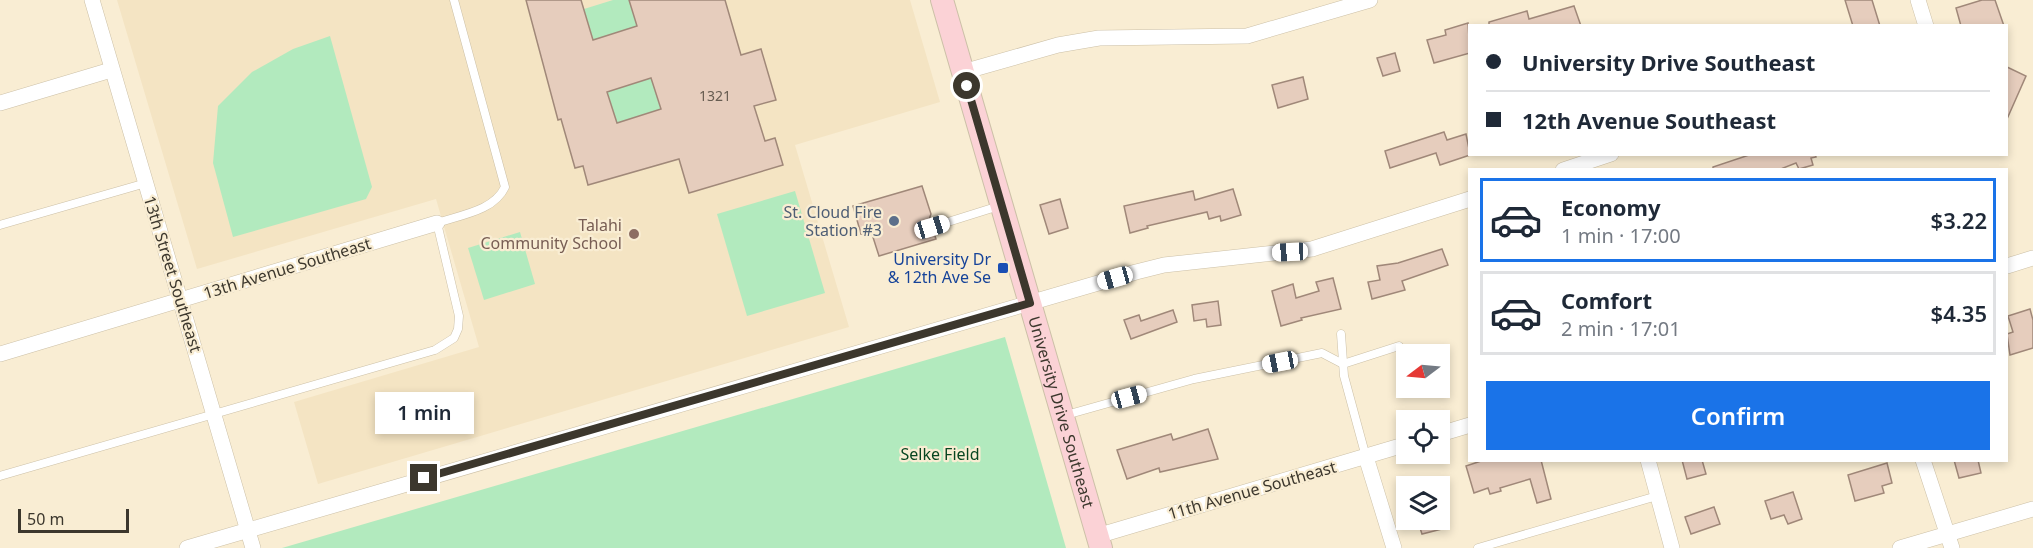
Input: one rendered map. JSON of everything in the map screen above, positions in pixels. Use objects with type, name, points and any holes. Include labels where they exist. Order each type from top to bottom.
[{"type":"street","name":"13th Street Southeast","points":[[92,0],[254,548]]},
{"type":"street","name":"University Drive Southeast","points":[[942,0],[1099,542]]},
{"type":"street","points":[[963,72],[1058,45],[1099,38],[1247,36],[1370,0]]},
{"type":"street","points":[[1918,0],[1925,24]]},
{"type":"street","points":[[0,103],[111,70]]},
{"type":"street","points":[[1569,168],[1605,156]]},
{"type":"street","points":[[187,548],[1164,265],[1312,249],[1468,200]]},
{"type":"street","name":"13th Avenue Southeast","points":[[0,354],[437,223]]},
{"type":"street","points":[[2008,266],[2033,258]]},
{"type":"street","points":[[1450,431],[1468,426]]},
{"type":"street","name":"11th Avenue Southeast","points":[[1099,542],[1396,447]]},
{"type":"street","points":[[1366,457],[1394,548]]},
{"type":"street","points":[[1649,462],[1672,548]]},
{"type":"street","points":[[1924,462],[1950,541]]},
{"type":"street","points":[[1900,548],[1950,541],[2033,509]]},
{"type":"lane","points":[[0,476],[435,350],[454,338],[458,329],[459,316],[437,223],[489,206],[500,198],[506,187],[454,0]]},
{"type":"lane","points":[[0,225],[146,183]]},
{"type":"lane","points":[[932,227],[1002,206]]},
{"type":"lane","points":[[1341,334],[1343,364],[1366,457]]},
{"type":"lane","points":[[1062,416],[1194,379],[1322,353],[1343,364],[1396,347]]},
{"type":"lane","points":[[1478,548],[1658,496]]},
{"type":"shaded area","name":"Talahi Community School","points":[[117,0],[910,0],[940,102],[795,145],[849,327],[318,484],[294,402],[479,347],[436,199],[197,269]]},
{"type":"green space","points":[[613,0],[629,0],[638,29],[594,42],[584,9]]},
{"type":"green space","points":[[330,36],[372,187],[366,199],[233,237],[213,163],[218,106],[252,72],[293,49]]},
{"type":"green space","points":[[650,76],[661,109],[617,123],[607,90],[640,82]]},
{"type":"green space","points":[[795,191],[825,293],[747,316],[717,214]]},
{"type":"green space","points":[[520,232],[535,284],[484,300],[468,248]]},
{"type":"green space","name":"Selke Field","points":[[1005,337],[1066,548],[282,548]]},
{"type":"building","name":"Talahi Community School","points":[[526,0],[581,0],[593,40],[637,26],[629,0],[725,0],[741,55],[761,49],[776,100],[754,106],[765,141],[775,138],[783,165],[689,193],[679,159],[588,185],[583,166],[575,168],[561,119],[558,120]],"holes":[[[651,78],[661,109],[617,123],[607,92]]]},
{"type":"building","points":[[1845,0],[1872,0],[1879,24],[1852,24]]},
{"type":"building","points":[[1982,0],[1995,0],[2003,24],[1960,24],[1956,8]]},
{"type":"building","points":[[1574,6],[1580,24],[1489,24],[1489,22],[1527,11],[1529,19]]},
{"type":"building","points":[[1468,23],[1468,54],[1434,63],[1427,40],[1446,35],[1445,30]]},
{"type":"building","points":[[1395,53],[1400,71],[1383,76],[1377,58]]},
{"type":"building","points":[[2008,67],[2026,76],[2008,117]]},
{"type":"building","points":[[1303,77],[1308,99],[1278,108],[1272,85]]},
{"type":"building","points":[[1444,132],[1447,140],[1466,134],[1468,144],[1468,156],[1440,165],[1436,153],[1390,168],[1385,151]]},
{"type":"building","points":[[1746,156],[1816,157],[1811,158],[1813,165],[1802,168],[1798,168],[1796,163],[1783,168],[1713,167]]},
{"type":"building","name":"St. Cloud Fire Station #3","points":[[922,186],[931,214],[926,228],[934,233],[936,239],[879,256],[871,231],[861,234],[853,206]]},
{"type":"building","points":[[1233,189],[1241,215],[1221,221],[1220,216],[1209,219],[1207,212],[1147,226],[1148,228],[1130,233],[1124,206],[1193,191],[1195,200]]},
{"type":"building","points":[[1060,199],[1068,228],[1049,234],[1040,205]]},
{"type":"building","points":[[1442,249],[1448,265],[1402,281],[1405,290],[1372,299],[1368,282],[1380,280],[1377,266],[1398,263]]},
{"type":"building","points":[[1333,278],[1341,309],[1301,318],[1302,320],[1281,326],[1272,291],[1293,284],[1296,298],[1319,291],[1316,282]]},
{"type":"building","points":[[1218,301],[1221,325],[1207,327],[1206,319],[1194,321],[1192,305]]},
{"type":"building","points":[[2030,309],[2033,320],[2033,348],[2010,355],[2008,334],[2013,332],[2008,316]]},
{"type":"building","points":[[1173,310],[1177,322],[1131,339],[1124,320],[1139,315],[1141,321]]},
{"type":"building","points":[[1208,429],[1218,459],[1160,472],[1159,468],[1127,479],[1117,450],[1171,434],[1173,440]]},
{"type":"building","points":[[1478,462],[1542,462],[1551,499],[1537,503],[1530,479],[1500,488],[1501,491],[1490,494],[1488,488],[1474,493],[1466,466]]},
{"type":"building","points":[[1683,462],[1703,462],[1706,474],[1687,479]]},
{"type":"building","points":[[1955,462],[1978,462],[1981,473],[1959,478]]},
{"type":"building","points":[[1887,463],[1892,483],[1882,486],[1884,493],[1855,501],[1848,475]]},
{"type":"building","points":[[1793,492],[1802,519],[1788,524],[1784,515],[1771,519],[1765,501]]},
{"type":"building","points":[[1714,507],[1720,524],[1691,534],[1685,517]]},
{"type":"building","points":[[1421,530],[1438,530],[1422,534]]},
{"type":"place","name":"St. Cloud Fire Station #3","points":[[894,221]]},
{"type":"place","name":"Talahi Community School","points":[[634,234]]},
{"type":"place","name":"University Dr & 12th Ave Se","points":[[1003,268]]},
{"type":"route","points":[[424,478],[1030,303],[967,86]]}]
